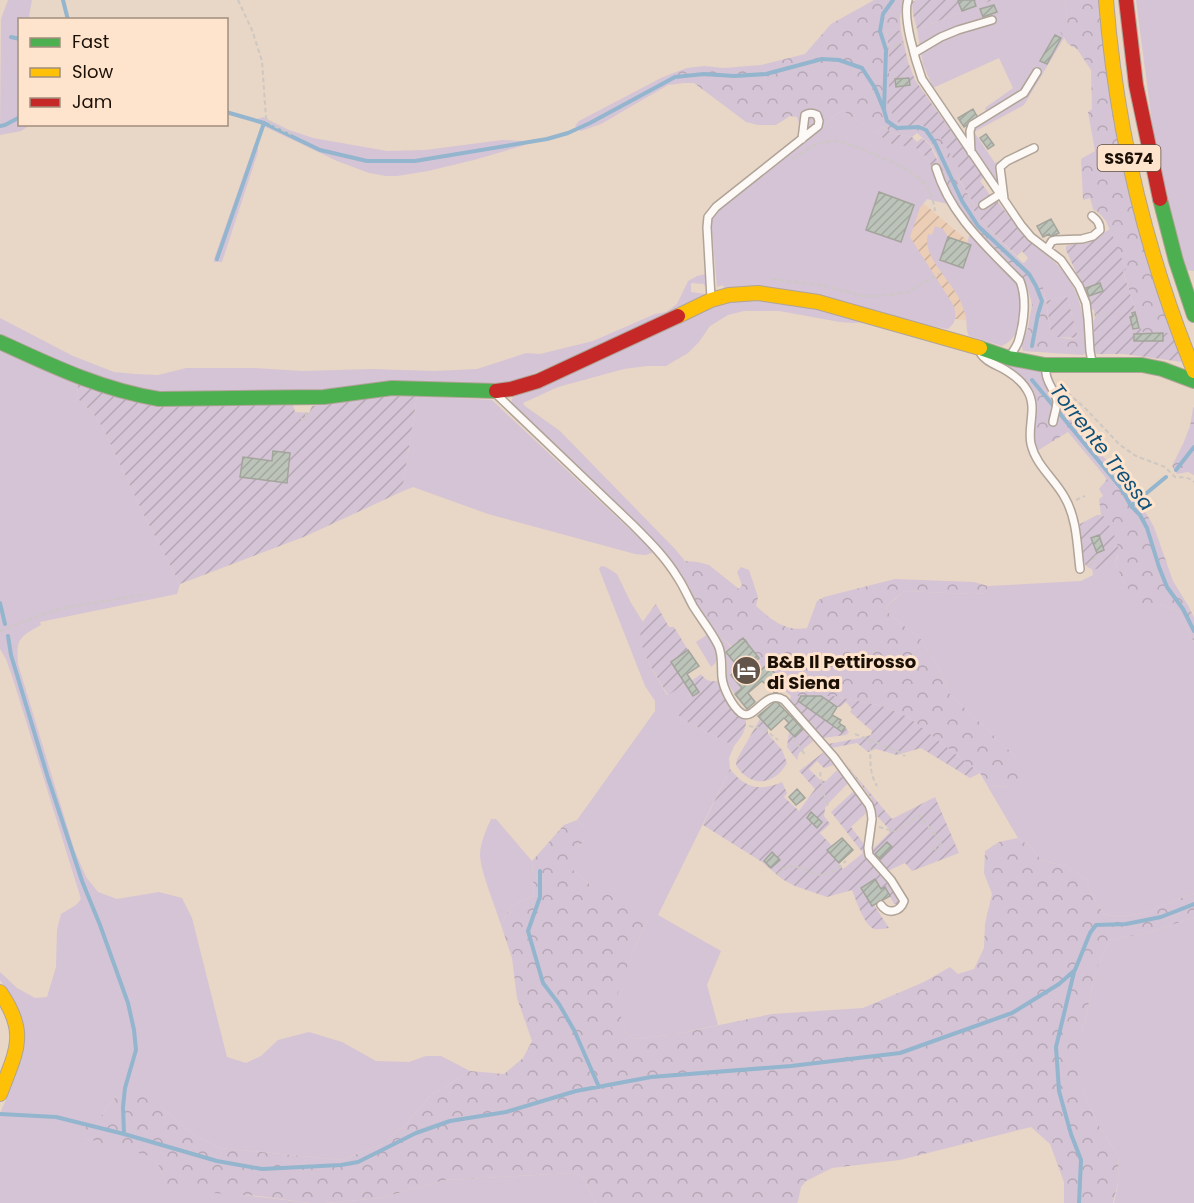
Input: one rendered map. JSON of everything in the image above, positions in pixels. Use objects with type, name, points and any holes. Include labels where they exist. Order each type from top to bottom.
[{"type":"main road","name":"SS674","points":[[1106,0],[1114,81],[1122,128],[1148,239],[1171,311],[1194,371]]},
{"type":"main road","name":"SS674","points":[[1126,0],[1142,120],[1162,209],[1192,311]]},
{"type":"main road","points":[[0,342],[72,376],[127,393],[159,399],[313,398],[392,388],[493,392],[538,381],[711,300],[729,295],[758,293],[818,302],[958,341],[1009,358],[1045,365],[1142,365],[1162,369],[1194,381]]},
{"type":"main road","points":[[0,992],[10,1005],[15,1018],[18,1040],[0,1094]]},
{"type":"lane","points":[[908,1],[906,15],[922,79],[1031,237],[1061,260],[1079,286],[1086,303],[1092,364]]},
{"type":"lane","points":[[914,53],[949,33],[992,20]]},
{"type":"lane","points":[[971,152],[972,125],[1024,93],[1037,72]]},
{"type":"lane","points":[[711,300],[708,217],[716,207],[802,139]]},
{"type":"lane","points":[[1002,198],[1000,167],[1007,161],[1034,148]]},
{"type":"lane","points":[[936,168],[940,182],[955,210],[1020,281],[1023,288],[1025,304],[1019,340],[1009,358]]},
{"type":"lane","points":[[983,205],[1002,198]]},
{"type":"lane","points":[[1047,249],[1052,241],[1093,236],[1100,230],[1100,225],[1092,216]]},
{"type":"lane","points":[[979,349],[985,359],[1007,371],[1021,383],[1031,398],[1032,448],[1036,458],[1060,490],[1070,508],[1076,530],[1080,569]]},
{"type":"lane","points":[[1046,373],[1056,397],[1053,419]]},
{"type":"lane","points":[[493,392],[633,525],[655,547],[678,576],[691,603],[719,646],[722,656],[722,680],[729,697],[741,713],[750,714],[770,698],[779,697],[784,700],[864,796],[871,811],[869,855],[891,880],[903,899],[903,904],[895,911],[884,909],[881,905]]},
{"type":"path","points":[[238,0],[252,30],[262,61],[266,118],[272,125],[291,134]]},
{"type":"path","points":[[785,165],[803,152],[824,142],[838,141],[909,171],[927,186],[935,212]]},
{"type":"path","points":[[771,279],[826,286],[862,296],[881,296],[908,292],[939,274]]},
{"type":"path","points":[[1046,373],[1084,407],[1120,445],[1136,456],[1166,467],[1175,477],[1186,477],[1194,482]]},
{"type":"path","points":[[0,631],[64,608],[147,594]]},
{"type":"path","points":[[749,726],[764,729],[778,740]]},
{"type":"path","points":[[855,734],[905,756]]},
{"type":"path","points":[[793,738],[806,756]]},
{"type":"path","points":[[870,739],[869,764],[877,786]]},
{"type":"path","points":[[820,772],[823,792],[829,808]]},
{"type":"path","points":[[871,825],[896,832],[919,815],[941,842],[938,848],[929,847]]},
{"type":"path","points":[[777,875],[784,868],[793,866],[808,870],[816,876],[836,870],[846,861]]},
{"type":"shaded area","points":[[878,186],[922,202],[969,242],[981,322],[947,318]]},
{"type":"green space","points":[[8,0],[32,0],[30,18],[18,18],[18,126],[28,126],[21,131],[0,135],[1,19]]},
{"type":"green space","points":[[874,0],[903,0],[900,18],[901,31],[892,29],[886,31],[889,50],[889,101],[906,126],[920,126],[932,134],[937,131],[963,173],[958,178],[975,206],[973,209],[983,223],[1023,263],[1025,262],[1042,284],[1051,333],[1063,338],[1086,337],[1085,354],[1023,351],[1021,342],[1028,328],[1032,304],[1027,286],[1022,277],[972,225],[958,207],[943,178],[937,156],[931,145],[917,133],[912,137],[894,134],[882,126],[877,134],[842,110],[804,141],[797,117],[790,116],[776,125],[746,122],[694,83],[684,83],[676,72],[704,66],[724,68],[761,65],[805,54],[831,24]]},
{"type":"green space","points":[[917,0],[993,0],[917,29],[912,2]]},
{"type":"green space","points":[[993,0],[1064,0],[1067,17],[1066,24],[1060,30],[1064,38],[1024,105],[967,135],[987,113],[985,108],[1013,88],[999,58],[933,88],[923,64],[917,29]]},
{"type":"green space","points":[[1064,0],[1098,0],[1172,333],[1142,333],[1123,270],[1126,269],[1106,221],[1093,209],[1090,198],[1083,200],[1081,159],[1095,151],[1088,112],[1092,109],[1091,70],[1077,49],[1068,44],[1059,30],[1066,24]]},
{"type":"green space","points":[[1136,0],[1194,0],[1194,271],[1185,270],[1154,138]]},
{"type":"green space","points":[[886,30],[901,31],[915,80],[984,177],[980,181],[995,202],[997,201],[1036,247],[1029,259],[1022,251],[1017,256],[983,223],[973,209],[975,206],[958,177],[962,173],[937,132],[932,134],[921,125],[904,125],[893,118],[889,101],[889,50]]},
{"type":"green space","points":[[676,72],[684,83],[668,85],[601,124],[581,131],[575,126],[579,121]]},
{"type":"green space","points":[[842,110],[895,146],[911,146],[918,149],[932,167],[935,181],[948,204],[927,199],[920,208],[910,237],[954,306],[955,319],[948,329],[724,288],[723,285],[717,287],[711,220],[718,211]]},
{"type":"green space","points":[[263,117],[289,130],[313,138],[387,151],[425,150],[502,140],[524,141],[525,145],[428,171],[386,176],[369,173],[337,161],[253,121]]},
{"type":"green space","points":[[882,126],[894,134],[912,137],[917,142],[922,138],[930,145],[940,166],[932,167],[918,149],[911,146],[895,146],[877,134]]},
{"type":"green space","points":[[974,132],[995,163],[1006,159],[1003,161],[999,187],[975,150]]},
{"type":"green space","points":[[255,143],[258,144],[258,152],[222,262],[214,262],[214,259]]},
{"type":"green space","points":[[935,226],[943,229],[948,237],[940,260],[967,244],[970,233],[1017,283],[1022,309],[1021,319],[1009,342],[1002,346],[969,336],[966,316],[960,300],[938,268],[929,250],[928,234],[932,235]]},
{"type":"green space","points":[[1110,229],[1126,269],[1123,271],[1142,332],[1172,333],[1182,362],[1094,352],[1094,310],[1090,309],[1089,301],[1066,246],[1087,243]]},
{"type":"green space","points":[[1036,247],[1058,266],[1073,286],[1081,308],[1086,337],[1078,338],[1067,296],[1046,301],[1044,292],[1025,262]]},
{"type":"green space","points":[[706,274],[706,285],[691,283],[691,292],[705,294],[663,319],[511,383],[300,392],[158,392],[111,383],[0,336],[0,318],[73,356],[114,372],[135,374],[158,375],[186,368],[302,371],[477,369],[526,353],[540,354],[593,341],[655,314],[666,312],[677,304],[688,281]]},
{"type":"green space","points":[[1067,296],[1078,338],[1056,337],[1051,333],[1046,301]]},
{"type":"green space","points":[[730,300],[785,302],[866,322],[840,322],[779,311],[744,311],[728,315],[710,326],[688,353],[666,366],[624,369],[558,387],[523,403],[560,431],[675,549],[685,561],[681,576],[658,545],[517,410],[512,400],[513,397]]},
{"type":"green space","points":[[0,349],[78,383],[77,398],[93,413],[103,428],[180,584],[177,594],[40,622],[41,625],[20,640],[18,664],[74,849],[86,877],[98,892],[117,899],[159,892],[182,898],[192,918],[227,1057],[246,1063],[261,1056],[278,1040],[309,1032],[342,1042],[376,1061],[409,1062],[426,1056],[441,1056],[470,1071],[429,1097],[407,1123],[383,1144],[341,1160],[220,1148],[190,1132],[161,1107],[118,1094],[84,1138],[149,1155],[158,1164],[168,1186],[310,1203],[0,1203],[0,1113],[6,1100],[16,1004],[0,980],[0,972],[17,988],[35,998],[47,997],[56,967],[57,930],[61,914],[81,899],[13,679],[0,649]]},
{"type":"green space","points":[[989,361],[1041,368],[1050,391],[1042,389],[1034,394],[1021,378]]},
{"type":"green space","points":[[78,383],[293,405],[295,412],[309,413],[312,406],[380,396],[417,396],[401,492],[306,536],[180,584],[103,428],[93,413],[77,398]]},
{"type":"green space","points":[[1042,389],[1050,391],[1077,428],[1131,487],[1154,527],[1173,581],[1194,618],[1194,642],[1178,611],[1159,604],[1141,606],[1124,583],[1115,562],[1118,557],[1105,517],[1101,515],[1099,499],[1103,496],[1099,489],[1107,479],[1068,432],[1037,451],[1034,430],[1034,394]]},
{"type":"green space","points":[[417,396],[492,400],[654,552],[646,555],[635,554],[488,514],[413,487],[401,492]]},
{"type":"green space","points":[[1194,407],[1194,475],[1188,472],[1177,474],[1172,466],[1190,426]]},
{"type":"green space","points":[[1097,515],[1105,517],[1118,545],[1118,551],[1115,562],[1090,569],[1081,554],[1079,528],[1080,524]]},
{"type":"green space","points":[[685,561],[709,565],[739,589],[742,585],[737,572],[741,567],[749,570],[758,597],[756,606],[773,620],[799,629],[807,628],[817,601],[824,597],[895,579],[974,582],[988,586],[986,593],[973,594],[904,591],[886,607],[890,615],[920,638],[939,668],[949,693],[1016,757],[1020,775],[1014,786],[988,787],[980,773],[908,717],[882,706],[834,696],[791,696],[771,679],[776,675],[768,665],[757,673],[750,665],[758,657],[732,647],[717,635],[694,602],[689,587],[681,576]]},
{"type":"green space","points":[[1115,562],[1124,583],[1159,604],[1178,611],[1194,642],[1194,893],[1144,913],[1119,917],[1104,914],[1086,880],[1067,866],[1042,861],[1031,847],[1018,838],[988,787],[1014,786],[1016,757],[949,693],[939,668],[920,638],[890,615],[886,607],[904,591],[973,594],[986,593],[988,586],[1081,581],[1093,575],[1092,569]]},
{"type":"green space","points":[[601,566],[617,574],[643,622],[641,641],[652,669],[667,695],[686,684],[691,692],[679,711],[680,718],[734,746],[729,758],[730,769],[658,915],[721,951],[707,985],[718,1025],[677,1034],[633,1039],[626,1033],[615,999],[632,953],[647,922],[643,914],[589,884],[573,870],[573,857],[585,838],[585,828],[577,820],[655,711],[655,701],[645,686],[599,569]]},
{"type":"green space","points":[[656,604],[669,627],[674,627],[688,650],[671,662],[686,684],[668,695],[648,661],[641,642],[642,624]]},
{"type":"green space","points":[[708,634],[718,655],[711,667],[696,642]]},
{"type":"green space","points":[[717,635],[731,648],[739,668],[731,675],[742,688],[735,694],[727,680],[726,657]]},
{"type":"green space","points":[[701,674],[708,680],[719,681],[727,699],[746,721],[744,731],[734,746],[680,718],[678,712],[691,692],[691,681]]},
{"type":"green space","points":[[791,696],[801,696],[842,731],[845,727],[849,732],[846,735],[823,738],[790,700]]},
{"type":"green space","points":[[821,696],[834,696],[882,706],[908,717],[980,773],[970,778],[921,748],[897,755],[876,749],[868,752],[857,743],[831,748],[828,744],[871,735],[872,731],[850,712],[852,709],[846,702],[837,707]]},
{"type":"green space","points":[[760,719],[768,727],[768,734],[782,750],[787,763],[782,771],[769,780],[755,781],[748,778],[736,765],[737,759]]},
{"type":"green space","points":[[803,729],[813,741],[799,753],[797,760],[787,747],[789,732],[795,737]]},
{"type":"green space","points":[[824,752],[834,765],[824,768],[817,761],[809,769],[821,781],[826,781],[838,769],[849,782],[825,808],[824,816],[830,824],[820,833],[832,846],[828,850],[843,869],[863,853],[831,812],[855,790],[867,805],[868,811],[851,827],[867,848],[865,856],[893,889],[900,901],[894,904],[885,888],[881,889],[875,879],[861,888],[889,928],[870,927],[852,890],[827,897],[795,886],[703,825],[730,769],[741,780],[753,786],[767,787],[782,782],[787,793],[784,797],[799,811],[815,789],[799,771]]},
{"type":"green space","points":[[844,762],[892,819],[935,797],[959,853],[912,871],[905,863],[888,871],[875,859],[872,850],[889,833],[889,829],[877,816],[871,798]]},
{"type":"green space","points":[[491,819],[496,819],[532,861],[534,896],[510,907],[501,925],[480,856],[482,841]]},
{"type":"green space","points":[[577,820],[585,828],[585,838],[573,857],[573,870],[589,884],[644,914],[647,922],[632,953],[616,999],[626,1033],[633,1039],[677,1034],[772,1014],[863,1008],[924,982],[950,967],[958,974],[974,969],[984,948],[985,924],[992,894],[984,873],[985,851],[999,842],[1018,838],[1031,847],[1042,861],[1067,866],[1086,880],[1104,914],[1119,917],[1144,913],[1194,893],[1194,917],[1152,932],[1110,940],[1096,970],[1082,1034],[1082,1089],[1099,1126],[1118,1156],[1119,1179],[1113,1203],[1064,1203],[1064,1182],[1050,1144],[1031,1127],[900,1160],[832,1168],[806,1181],[801,1187],[797,1203],[596,1203],[583,1177],[573,1173],[445,1180],[380,1198],[310,1203],[258,1196],[180,1191],[168,1186],[158,1164],[149,1156],[84,1138],[87,1121],[101,1116],[118,1094],[135,1092],[161,1107],[190,1132],[220,1148],[341,1160],[383,1144],[407,1123],[429,1097],[470,1071],[504,1074],[523,1058],[532,1041],[517,998],[512,958],[501,925],[510,907],[534,896],[532,861],[564,825]]},
{"type":"green space","points":[[1194,917],[1194,1203],[1114,1203],[1119,1179],[1118,1156],[1099,1126],[1082,1089],[1082,1034],[1096,970],[1110,940],[1152,932]]},
{"type":"green space","points":[[573,1173],[583,1177],[596,1203],[326,1203],[380,1198],[445,1180]]},
{"type":"building","points":[[974,0],[976,6],[962,11],[958,1]]},
{"type":"building","points":[[994,5],[997,12],[983,17],[980,9]]},
{"type":"building","points":[[1055,35],[1061,38],[1047,64],[1040,61]]},
{"type":"building","points":[[909,78],[910,85],[896,87],[895,79]]},
{"type":"building","points":[[973,109],[978,118],[964,127],[958,118]]},
{"type":"building","points":[[986,134],[994,145],[988,149],[980,138]]},
{"type":"building","points":[[879,192],[914,205],[901,242],[866,230]]},
{"type":"building","points":[[1051,219],[1059,233],[1051,237],[1049,234],[1043,237],[1037,226]]},
{"type":"building","points":[[948,237],[971,245],[963,268],[940,260]]},
{"type":"building","points":[[1100,283],[1103,291],[1089,296],[1086,288]]},
{"type":"building","points":[[1135,312],[1139,328],[1133,329],[1130,317]]},
{"type":"building","points":[[1163,333],[1163,341],[1134,341],[1134,334]]},
{"type":"building","points":[[273,451],[290,453],[287,483],[240,477],[243,457],[272,461]]},
{"type":"building","points":[[1099,535],[1104,550],[1097,553],[1091,538]]},
{"type":"building","points":[[743,638],[759,658],[750,665],[757,673],[768,664],[776,675],[771,679],[780,688],[776,694],[762,681],[748,693],[755,702],[747,709],[735,694],[742,688],[731,675],[739,668],[726,652]]},
{"type":"building","points":[[688,650],[699,666],[687,674],[699,692],[693,696],[671,662]]},
{"type":"building","points":[[801,696],[821,696],[837,707],[832,715],[841,720],[839,723],[845,727],[842,732],[798,701]]},
{"type":"building","points":[[776,701],[803,729],[795,737],[785,727],[789,723],[784,718],[771,730],[758,716]]},
{"type":"building","points":[[797,789],[805,798],[796,805],[789,797]]},
{"type":"building","points":[[811,812],[822,822],[817,828],[807,818]]},
{"type":"building","points":[[842,838],[853,850],[839,863],[827,850]]},
{"type":"building","points":[[887,842],[892,847],[880,859],[875,854]]},
{"type":"building","points":[[772,852],[780,860],[771,868],[764,861]]},
{"type":"building","points":[[875,879],[881,889],[885,887],[890,896],[872,906],[861,888]]},
{"type":"waterway","points":[[63,0],[68,18]]},
{"type":"waterway","name":"Torrente Tressa","points":[[893,0],[883,14],[880,31],[886,50],[884,110],[887,121],[897,128],[919,127],[926,130],[935,143],[962,201],[978,226],[1029,274],[1042,301],[1032,346]]},
{"type":"waterway","points":[[11,37],[18,39]]},
{"type":"waterway","points":[[228,113],[264,123],[320,150],[367,161],[415,161],[547,139],[568,133],[675,77],[704,74],[734,76],[766,74],[822,59],[839,60],[862,68],[875,88],[884,110]]},
{"type":"waterway","points":[[0,126],[18,118]]},
{"type":"waterway","points":[[217,259],[264,123]]},
{"type":"waterway","name":"Torrente Tressa","points":[[1032,380],[1121,488],[1131,506],[1140,515],[1147,528],[1167,587],[1183,609],[1194,631]]},
{"type":"waterway","points":[[1176,470],[1194,447]]},
{"type":"waterway","points":[[1131,506],[1166,477]]},
{"type":"waterway","points":[[0,603],[5,624]]},
{"type":"waterway","points":[[8,636],[11,655],[48,778],[82,881],[128,1003],[136,1050],[125,1088],[124,1134]]},
{"type":"waterway","points":[[540,871],[540,897],[528,931],[543,983],[574,1030],[599,1087]]},
{"type":"waterway","points":[[0,1114],[56,1117],[217,1161],[262,1169],[341,1165],[358,1162],[416,1133],[450,1121],[506,1112],[576,1091],[651,1077],[791,1066],[900,1053],[1012,1013],[1059,984],[1075,970],[1090,933],[1096,925],[1126,924],[1161,917],[1194,904]]},
{"type":"waterway","points":[[1074,972],[1056,1047],[1059,1091],[1081,1160],[1079,1203]]},
{"type":"traffic: fast","points":[[1160,199],[1176,261],[1194,315]]},
{"type":"traffic: fast","points":[[0,342],[97,383],[159,399],[324,397],[392,388],[496,391]]},
{"type":"traffic: fast","points":[[980,348],[1009,358],[1045,365],[1142,365],[1162,369],[1194,381]]},
{"type":"traffic: slow","points":[[1106,0],[1117,95],[1136,189],[1161,281],[1194,371]]},
{"type":"traffic: slow","points":[[678,316],[711,300],[729,295],[758,293],[818,302],[980,348]]},
{"type":"traffic: slow","points":[[0,992],[9,1007],[17,1031],[15,1054],[0,1094]]},
{"type":"traffic: jam","points":[[1126,0],[1136,85],[1160,199]]},
{"type":"traffic: jam","points":[[496,391],[538,381],[678,316]]},
{"type":"place","name":"B&B Il Pettirosso di Siena","points":[[746,671]]}]
